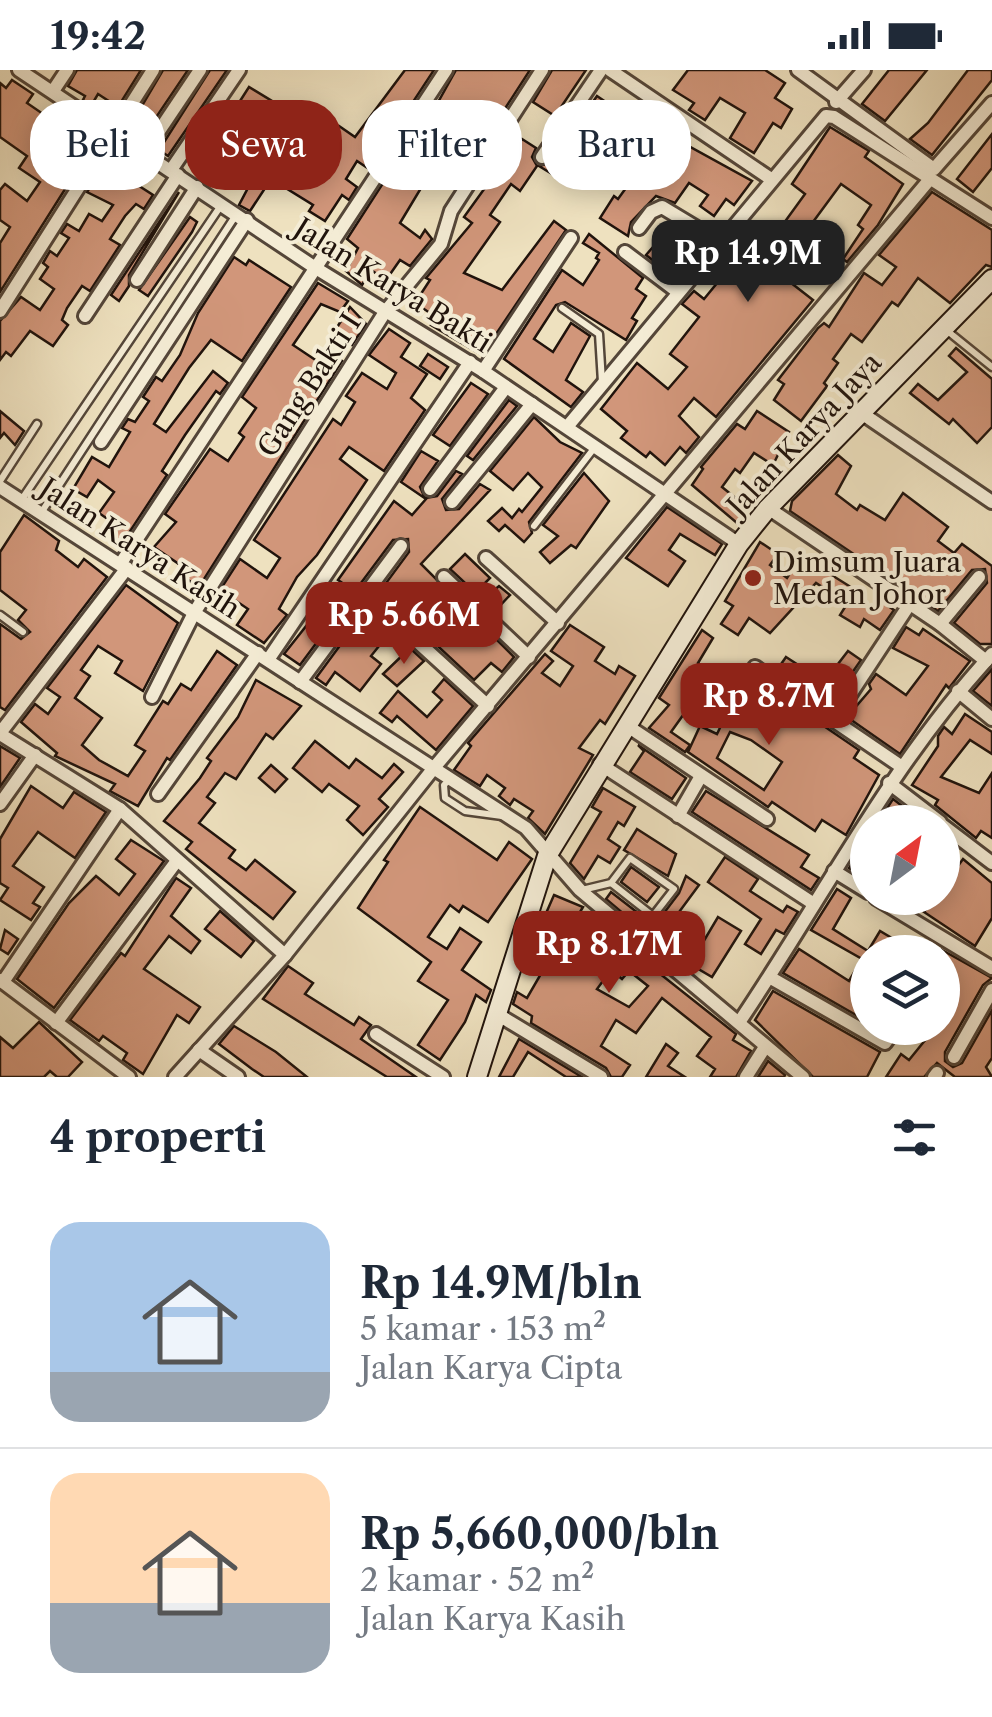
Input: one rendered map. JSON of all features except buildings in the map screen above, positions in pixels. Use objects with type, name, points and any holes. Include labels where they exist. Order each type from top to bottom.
[{"type":"main road","name":"Jalan Karya Jaya","points":[[479,1076],[547,856],[600,764],[739,544],[768,508],[992,279]]},
{"type":"street","name":"Jalan Karya Bakti","points":[[19,70],[66,100]]},
{"type":"street","points":[[53,91],[67,70]]},
{"type":"street","points":[[133,100],[154,70]]},
{"type":"street","points":[[165,122],[200,70]]},
{"type":"street","points":[[84,316],[239,70]]},
{"type":"street","points":[[285,955],[120,810],[0,733],[124,566],[314,266],[446,70]]},
{"type":"street","name":"Gang Bakti I","points":[[152,697],[194,613],[385,312],[441,244],[450,211],[542,70]]},
{"type":"street","points":[[581,100],[601,70]]},
{"type":"street","points":[[610,70],[771,179]]},
{"type":"street","points":[[798,70],[836,102],[934,169],[992,103]]},
{"type":"street","points":[[836,102],[864,70]]},
{"type":"street","points":[[567,427],[822,118],[830,115],[992,218]]},
{"type":"street","name":"Jalan Karya Bakti","points":[[165,165],[185,179]]},
{"type":"street","points":[[175,1077],[285,955],[433,770],[930,179]]},
{"type":"street","points":[[0,310],[75,190]]},
{"type":"street","points":[[137,280],[197,190]]},
{"type":"street","name":"Jalan Karya Bakti","points":[[201,190],[385,312],[483,370],[668,492],[739,544]]},
{"type":"street","points":[[640,228],[653,209],[662,207],[720,242]]},
{"type":"street","points":[[101,442],[242,217]]},
{"type":"street","points":[[483,370],[571,238]]},
{"type":"street","points":[[625,252],[678,292]]},
{"type":"street","points":[[158,794],[263,656],[470,362]]},
{"type":"street","points":[[430,489],[506,387]]},
{"type":"street","points":[[452,502],[532,404]]},
{"type":"street","points":[[860,412],[992,502]]},
{"type":"street","name":"Jalan Karya Kasih","points":[[0,483],[526,828],[580,890],[740,1021],[794,1074]]},
{"type":"street","points":[[740,1021],[771,978],[889,783],[958,691],[989,658],[768,508]]},
{"type":"street","points":[[300,682],[401,546]]},
{"type":"street","points":[[486,558],[558,623]]},
{"type":"street","points":[[444,577],[529,657]]},
{"type":"street","points":[[940,624],[979,577]]},
{"type":"street","points":[[834,719],[909,605]]},
{"type":"street","points":[[397,623],[488,706]]},
{"type":"street","points":[[755,666],[902,767]]},
{"type":"street","points":[[958,691],[992,720]]},
{"type":"street","points":[[626,725],[767,819]]},
{"type":"street","points":[[0,804],[36,755]]},
{"type":"street","points":[[600,764],[814,904]]},
{"type":"street","points":[[678,816],[701,776]]},
{"type":"street","points":[[889,783],[917,805]]},
{"type":"street","points":[[120,810],[2,981],[129,1077]]},
{"type":"street","points":[[960,839],[992,863]]},
{"type":"street","points":[[56,1022],[176,862]]},
{"type":"street","points":[[834,871],[850,881]]},
{"type":"street","points":[[903,915],[935,935]]},
{"type":"street","points":[[960,949],[992,968]]},
{"type":"street","points":[[771,978],[850,1024]]},
{"type":"street","points":[[954,1058],[992,990]]},
{"type":"street","points":[[496,1014],[601,1077]]},
{"type":"street","points":[[376,1034],[443,1077]]},
{"type":"street","points":[[746,1077],[765,1047]]},
{"type":"street","points":[[199,1050],[238,1077]]},
{"type":"lane","points":[[21,500],[222,204]]},
{"type":"lane","points":[[41,513],[242,217]]},
{"type":"lane","points":[[562,308],[598,334],[602,382]]},
{"type":"lane","points":[[944,328],[992,367]]},
{"type":"lane","points":[[0,483],[37,424]]},
{"type":"lane","points":[[534,526],[596,446]]},
{"type":"lane","points":[[0,615],[22,632]]},
{"type":"lane","points":[[580,890],[611,883],[632,858],[674,889],[653,916],[611,883]]},
{"type":"place","name":"Dimsum Juara Medan Johor","points":[[753,578]]}]
